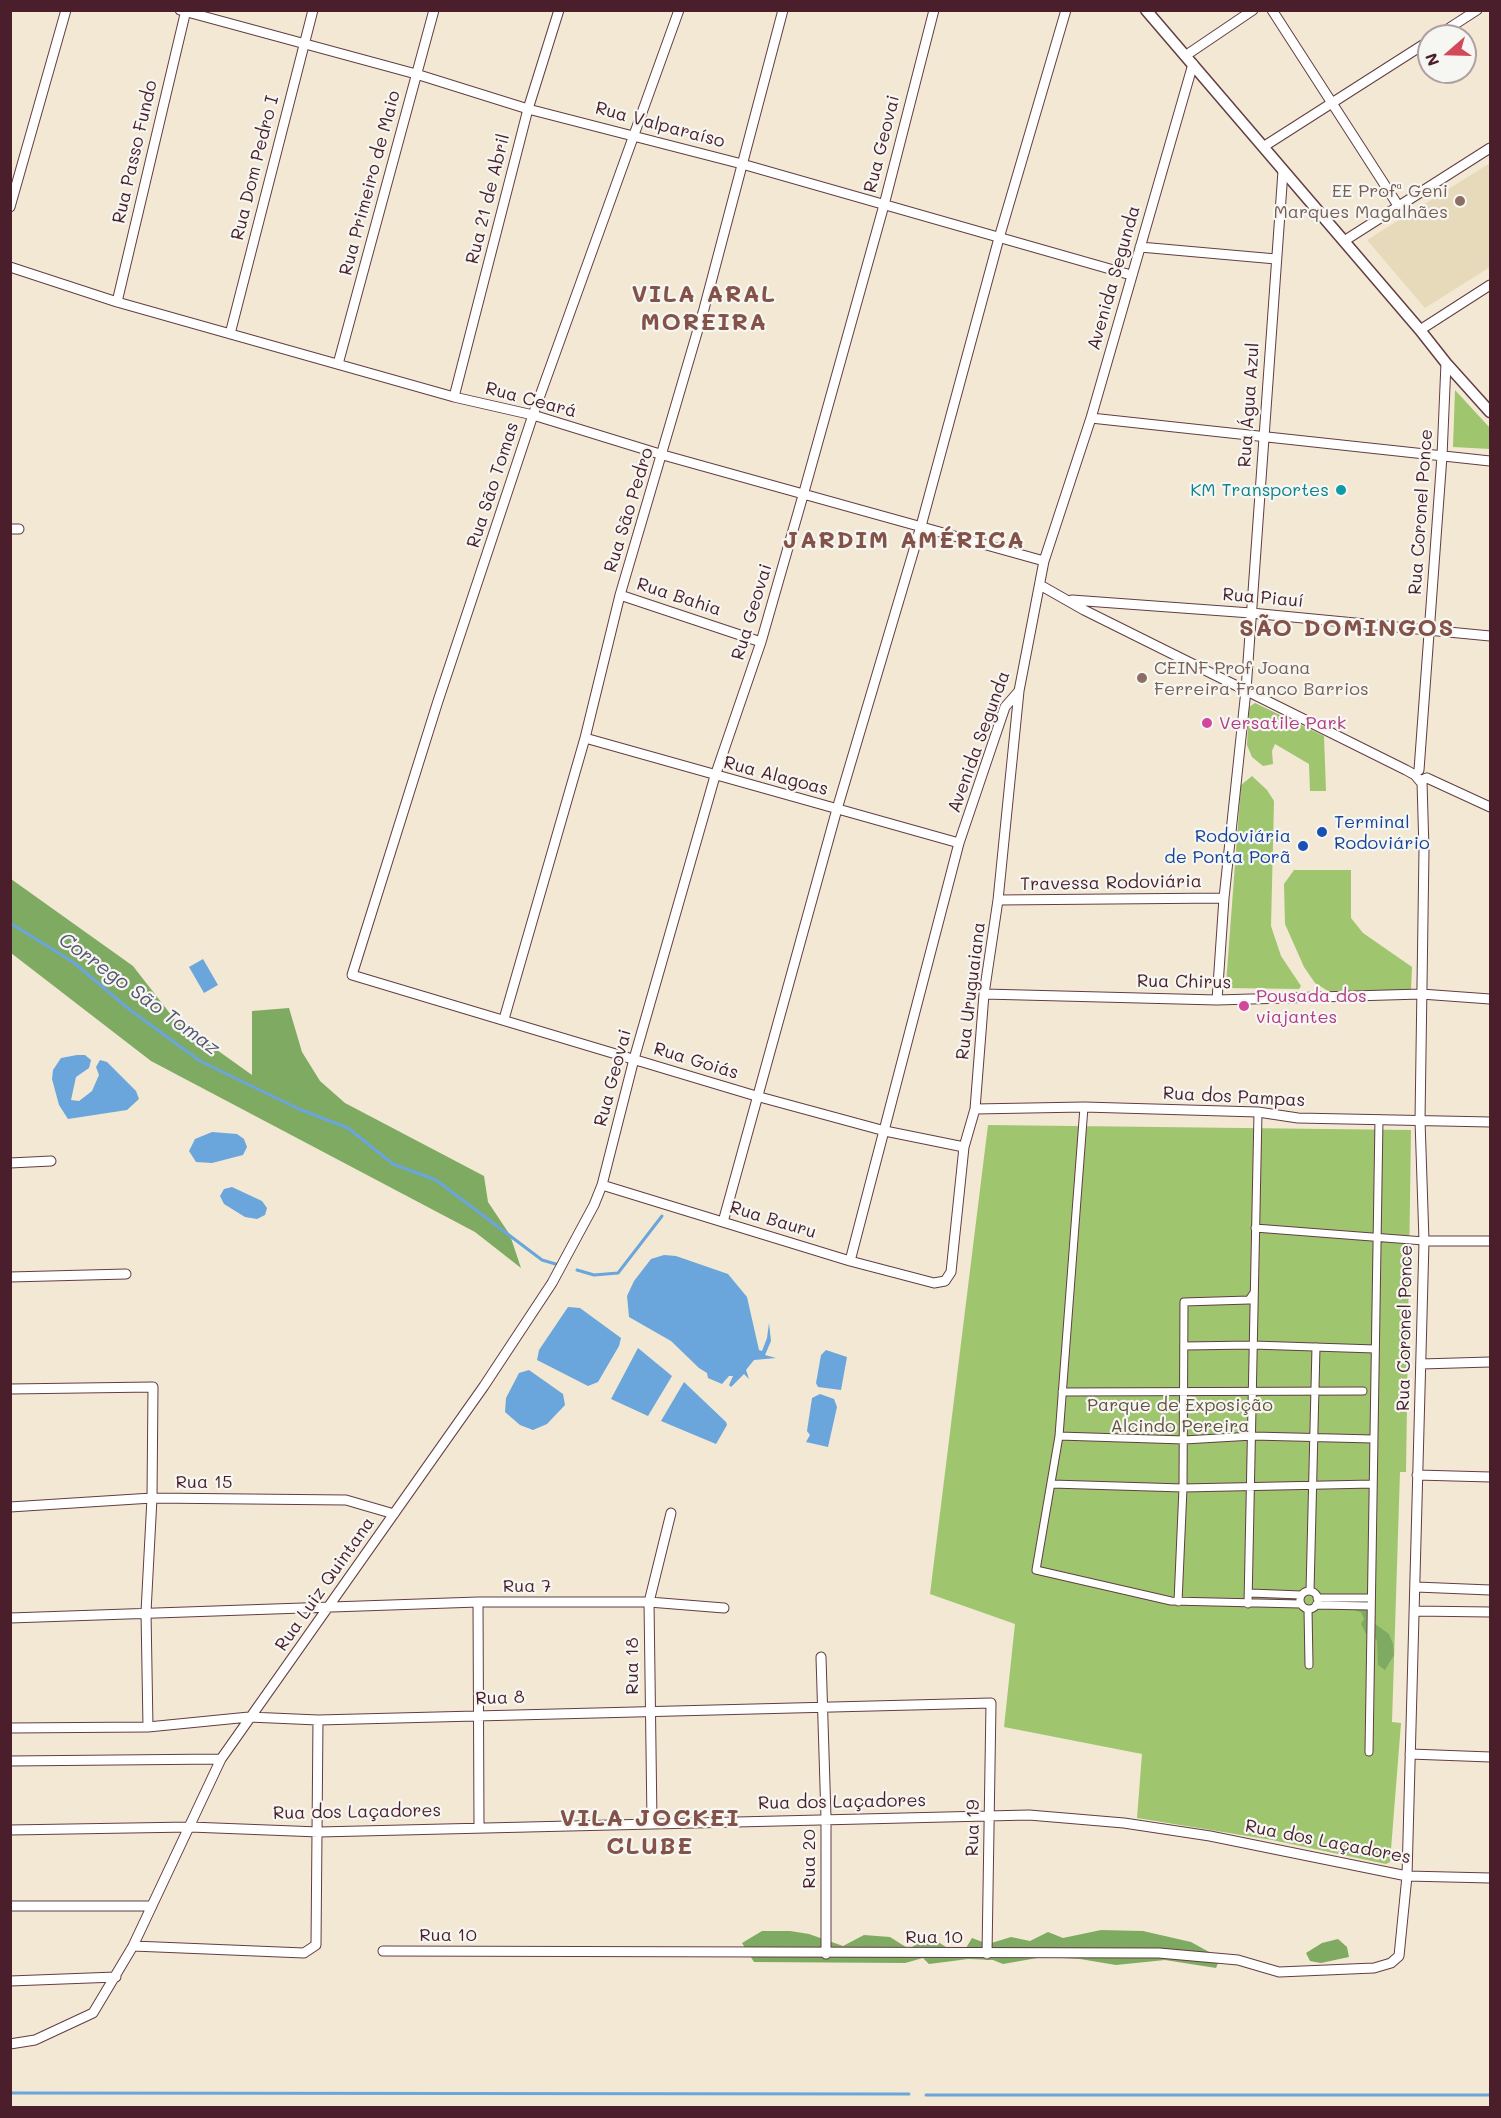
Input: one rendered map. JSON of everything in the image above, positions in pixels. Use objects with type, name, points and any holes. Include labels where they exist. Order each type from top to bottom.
[{"type":"street","points":[[10,207],[66,10]]},
{"type":"street","name":"Rua Dom Pedro I","points":[[230,334],[313,10]]},
{"type":"street","name":"Rua Primeiro de Maio","points":[[338,364],[434,10]]},
{"type":"street","name":"Rua 21 de Abril","points":[[454,397],[528,109],[559,10]]},
{"type":"street","name":"Rua São Tomas","points":[[352,975],[438,701],[533,415],[679,10]]},
{"type":"street","name":"Rua São Pedro","points":[[504,1019],[585,738],[620,595],[663,455],[783,10]]},
{"type":"street","name":"Rua Geovai","points":[[602,1185],[634,1059],[716,776],[761,642],[804,492],[884,205],[934,10]]},
{"type":"street","points":[[723,1222],[837,809],[921,526],[999,238],[1066,10]]},
{"type":"street","points":[[1146,10],[1446,363],[1491,412]]},
{"type":"street","points":[[1189,60],[1254,10]]},
{"type":"street","points":[[1272,10],[1399,207]]},
{"type":"street","points":[[1455,24],[1477,10]]},
{"type":"street","name":"Rua Valparaíso","points":[[184,11],[416,74],[528,109],[633,134],[742,164],[1131,275]]},
{"type":"street","name":"Rua Passo Fundo","points":[[117,302],[184,11]]},
{"type":"street","points":[[1263,147],[1417,49]]},
{"type":"street","name":"Avenida Segunda","points":[[850,1261],[959,843],[1005,707],[1019,691],[1044,561],[1091,418],[1140,247],[1189,60]]},
{"type":"street","points":[[1344,241],[1491,148]]},
{"type":"street","name":"Rua Água Azul","points":[[1217,1000],[1224,898],[1246,690],[1283,171]]},
{"type":"street","points":[[1140,247],[1276,259]]},
{"type":"street","name":"Rua Ceará","points":[[10,267],[117,302],[454,397],[533,415],[663,455],[804,492],[1044,561]]},
{"type":"street","points":[[1420,330],[1491,285]]},
{"type":"street","name":"Rua Coronel Ponce","points":[[1407,1875],[1424,1241],[1420,1120],[1424,849],[1421,776],[1429,630],[1443,456],[1446,363]]},
{"type":"street","points":[[1091,418],[1491,461]]},
{"type":"street","points":[[1040,585],[1069,599],[1084,610],[1246,690],[1421,776],[1491,807]]},
{"type":"street","name":"Rua Bahia","points":[[620,595],[761,642]]},
{"type":"street","name":"Rua Piauí","points":[[1069,599],[1251,613],[1491,636]]},
{"type":"street","name":"Rua Uruguaiana","points":[[934,1283],[945,1281],[951,1272],[964,1147],[975,1108],[984,994],[998,900],[1019,691]]},
{"type":"street","name":"Rua Alagoas","points":[[585,738],[959,843]]},
{"type":"street","name":"Travessa Rodoviária","points":[[998,900],[1224,898]]},
{"type":"street","name":"Rua Goiás","points":[[352,975],[756,1096],[885,1131],[964,1147]]},
{"type":"street","name":"Rua Chirus","points":[[984,994],[1217,1000],[1421,994],[1491,999]]},
{"type":"street","points":[[1084,1107],[1059,1437],[1036,1570],[1178,1602],[1301,1604],[1308,1609]]},
{"type":"street","name":"Rua dos Pampas","points":[[975,1108],[1084,1107],[1258,1112],[1298,1118],[1491,1122]]},
{"type":"street","points":[[1248,1604],[1258,1112]]},
{"type":"street","points":[[1369,1752],[1373,1438],[1379,1239],[1379,1119]]},
{"type":"street","points":[[10,1163],[51,1161]]},
{"type":"street","name":"Rua Bauru","points":[[602,1185],[850,1261],[934,1283]]},
{"type":"street","name":"Rua Luiz Quintana","points":[[10,2044],[35,2040],[93,2013],[133,1946],[221,1759],[394,1514],[552,1283],[602,1185]]},
{"type":"street","points":[[1255,1228],[1379,1239],[1491,1241]]},
{"type":"street","points":[[10,1277],[126,1274]]},
{"type":"street","points":[[1178,1602],[1184,1440],[1184,1302],[1249,1300],[1254,1293]]},
{"type":"street","points":[[1184,1346],[1375,1348]]},
{"type":"street","points":[[1316,1347],[1310,1591],[1317,1601]]},
{"type":"street","points":[[1421,1364],[1491,1362]]},
{"type":"street","points":[[10,1389],[153,1387],[152,1498],[146,1612],[148,1727]]},
{"type":"street","points":[[1062,1392],[1363,1391]]},
{"type":"street","points":[[1059,1437],[1184,1440],[1253,1436],[1373,1438]]},
{"type":"street","points":[[1418,1475],[1491,1477]]},
{"type":"street","points":[[1052,1484],[1183,1488],[1373,1484]]},
{"type":"street","name":"Rua 15","points":[[10,1506],[152,1498],[346,1500],[394,1514]]},
{"type":"street","name":"Rua 18","points":[[652,1822],[648,1711],[649,1602],[671,1513]]},
{"type":"street","points":[[1416,1587],[1491,1590]]},
{"type":"street","points":[[1250,1593],[1301,1595],[1310,1591]]},
{"type":"street","points":[[1301,1595],[1301,1604]]},
{"type":"street","points":[[1309,1665],[1308,1609],[1317,1601],[1370,1602]]},
{"type":"street","points":[[478,1602],[478,1826]]},
{"type":"street","name":"Rua 7","points":[[330,1606],[478,1602],[649,1602],[724,1608]]},
{"type":"street","points":[[10,1618],[330,1606]]},
{"type":"street","points":[[1415,1611],[1491,1612]]},
{"type":"street","name":"Rua 20","points":[[821,1657],[826,1818],[826,1954]]},
{"type":"street","name":"Rua 8","points":[[10,1728],[148,1727],[249,1717],[318,1720],[991,1703]]},
{"type":"street","name":"Rua 19","points":[[987,1954],[991,1703]]},
{"type":"street","points":[[133,1946],[304,1953],[316,1945],[319,1832],[318,1720]]},
{"type":"street","points":[[1410,1754],[1491,1757]]},
{"type":"street","points":[[10,1761],[221,1759]]},
{"type":"street","name":"Rua dos Laçadores","points":[[10,1830],[190,1827],[319,1832],[478,1826],[1029,1815],[1124,1822],[1210,1836],[1407,1875],[1491,1878]]},
{"type":"street","name":"Rua 10","points":[[383,1951],[826,1954],[1159,1953],[1238,1960],[1279,1972],[1374,1968],[1391,1963],[1399,1956],[1407,1875]]},
{"type":"street","points":[[10,1906],[152,1906]]},
{"type":"street","points":[[10,1981],[116,1977]]},
{"type":"shaded area","name":"EE Profª Geni Marques Magalhães","points":[[1490,163],[1490,267],[1425,308],[1367,240]]},
{"type":"green space","points":[[1455,390],[1490,428],[1490,449],[1453,447]]},
{"type":"green space","points":[[1255,703],[1324,736],[1326,791],[1310,791],[1309,764],[1275,744],[1272,751],[1273,764],[1263,766],[1252,757],[1247,745],[1249,707]]},
{"type":"green space","points":[[1252,776],[1267,790],[1274,801],[1271,926],[1281,956],[1301,986],[1299,989],[1227,988],[1226,984],[1241,785]]},
{"type":"green space","points":[[1294,870],[1351,870],[1351,918],[1363,933],[1412,967],[1411,990],[1328,991],[1315,983],[1304,967],[1285,924],[1284,884]]},
{"type":"green space","points":[[11,879],[133,966],[175,1020],[252,1075],[252,1011],[289,1008],[302,1052],[320,1081],[345,1103],[484,1176],[488,1202],[510,1235],[521,1268],[475,1232],[151,1061],[11,953]]},
{"type":"green space","name":"Parque de Exposição Alcindo Pereira","points":[[988,1125],[1411,1130],[1406,1472],[1400,1472],[1392,1722],[1401,1723],[1390,1862],[1386,1864],[1272,1840],[1137,1818],[1142,1754],[1004,1727],[1015,1624],[930,1594]]},
{"type":"green space","points":[[1347,1594],[1372,1609],[1376,1619],[1371,1621],[1389,1634],[1394,1655],[1385,1670],[1378,1665],[1377,1641],[1371,1631],[1366,1634],[1361,1624],[1364,1619],[1361,1612],[1333,1604],[1334,1596]]},
{"type":"green space","points":[[1101,1930],[1143,1931],[1191,1942],[1220,1958],[1216,1968],[1165,1960],[1116,1965],[1080,1959],[1043,1957],[1003,1964],[993,1960],[968,1959],[929,1964],[923,1958],[905,1963],[754,1962],[742,1943],[762,1931],[790,1931],[809,1934],[843,1946],[864,1935],[890,1937],[909,1949],[929,1936],[949,1949],[966,1948],[972,1938],[988,1944],[1011,1937],[1030,1941],[1048,1932],[1063,1938]]},
{"type":"green space","points":[[1338,1939],[1347,1947],[1349,1957],[1321,1963],[1310,1961],[1306,1953],[1322,1943]]},
{"type":"water","points":[[203,959],[218,985],[204,993],[189,967]]},
{"type":"water","points":[[85,1055],[91,1060],[89,1068],[76,1077],[71,1100],[79,1101],[92,1091],[99,1075],[96,1067],[100,1060],[107,1062],[136,1091],[139,1099],[127,1110],[68,1119],[59,1105],[52,1079],[53,1070],[61,1058]]},
{"type":"water","points":[[212,1132],[237,1134],[244,1139],[247,1147],[243,1155],[212,1163],[196,1162],[189,1151],[195,1139]]},
{"type":"water","points":[[232,1187],[262,1201],[267,1208],[265,1215],[257,1219],[245,1217],[224,1204],[220,1196],[224,1189]]},
{"type":"water","points":[[664,1255],[676,1256],[728,1274],[747,1297],[759,1350],[762,1351],[769,1323],[771,1341],[765,1355],[776,1358],[754,1360],[746,1370],[749,1379],[744,1374],[731,1387],[729,1385],[733,1376],[729,1376],[722,1384],[708,1378],[707,1373],[671,1341],[629,1317],[627,1296],[634,1281],[651,1259]]},
{"type":"water","points":[[568,1307],[580,1308],[621,1338],[619,1346],[598,1382],[588,1386],[537,1360],[539,1350]]},
{"type":"water","points":[[638,1348],[672,1376],[648,1416],[611,1399]]},
{"type":"water","points":[[826,1350],[847,1357],[841,1390],[818,1387],[816,1383],[821,1355]]},
{"type":"water","points":[[529,1370],[563,1394],[565,1405],[547,1424],[533,1430],[520,1425],[505,1412],[506,1398],[519,1373]]},
{"type":"water","points":[[684,1382],[726,1422],[727,1425],[716,1444],[661,1421]]},
{"type":"water","points":[[820,1394],[834,1399],[837,1407],[828,1447],[806,1442],[810,1435],[807,1431],[812,1398]]},
{"type":"waterway","name":"Corrego São Tomaz","points":[[10,923],[73,962],[130,1010],[200,1061],[299,1109],[348,1128],[393,1164],[436,1180],[542,1260],[559,1265]]},
{"type":"waterway","name":"Corrego São Tomaz","points":[[577,1270],[594,1275],[618,1273],[662,1216]]},
{"type":"waterway","points":[[10,2093],[909,2094]]},
{"type":"waterway","points":[[926,2095],[1490,2095]]},
{"type":"place","name":"EE Profª Geni Marques Magalhães","points":[[1460,201]]},
{"type":"place","name":"KM Transportes","points":[[1341,490]]},
{"type":"place","name":"CEINF Prof Joana Ferreira Franco Barrios","points":[[1142,678]]},
{"type":"place","name":"Versatile Park","points":[[1207,723]]},
{"type":"place","name":"Terminal Rodoviário","points":[[1322,832]]},
{"type":"place","name":"Rodoviária de Ponta Porã","points":[[1303,846]]},
{"type":"place","name":"Pousada dos viajantes","points":[[1244,1006]]},
{"type":"district","name":"VILA ARAL MOREIRA","points":[[704,309]]},
{"type":"district","name":"JARDIM AMÉRICA","points":[[904,541]]},
{"type":"district","name":"SÃO DOMINGOS","points":[[1347,629]]},
{"type":"district","name":"VILA JOCKEI CLUBE","points":[[650,1833]]}]
